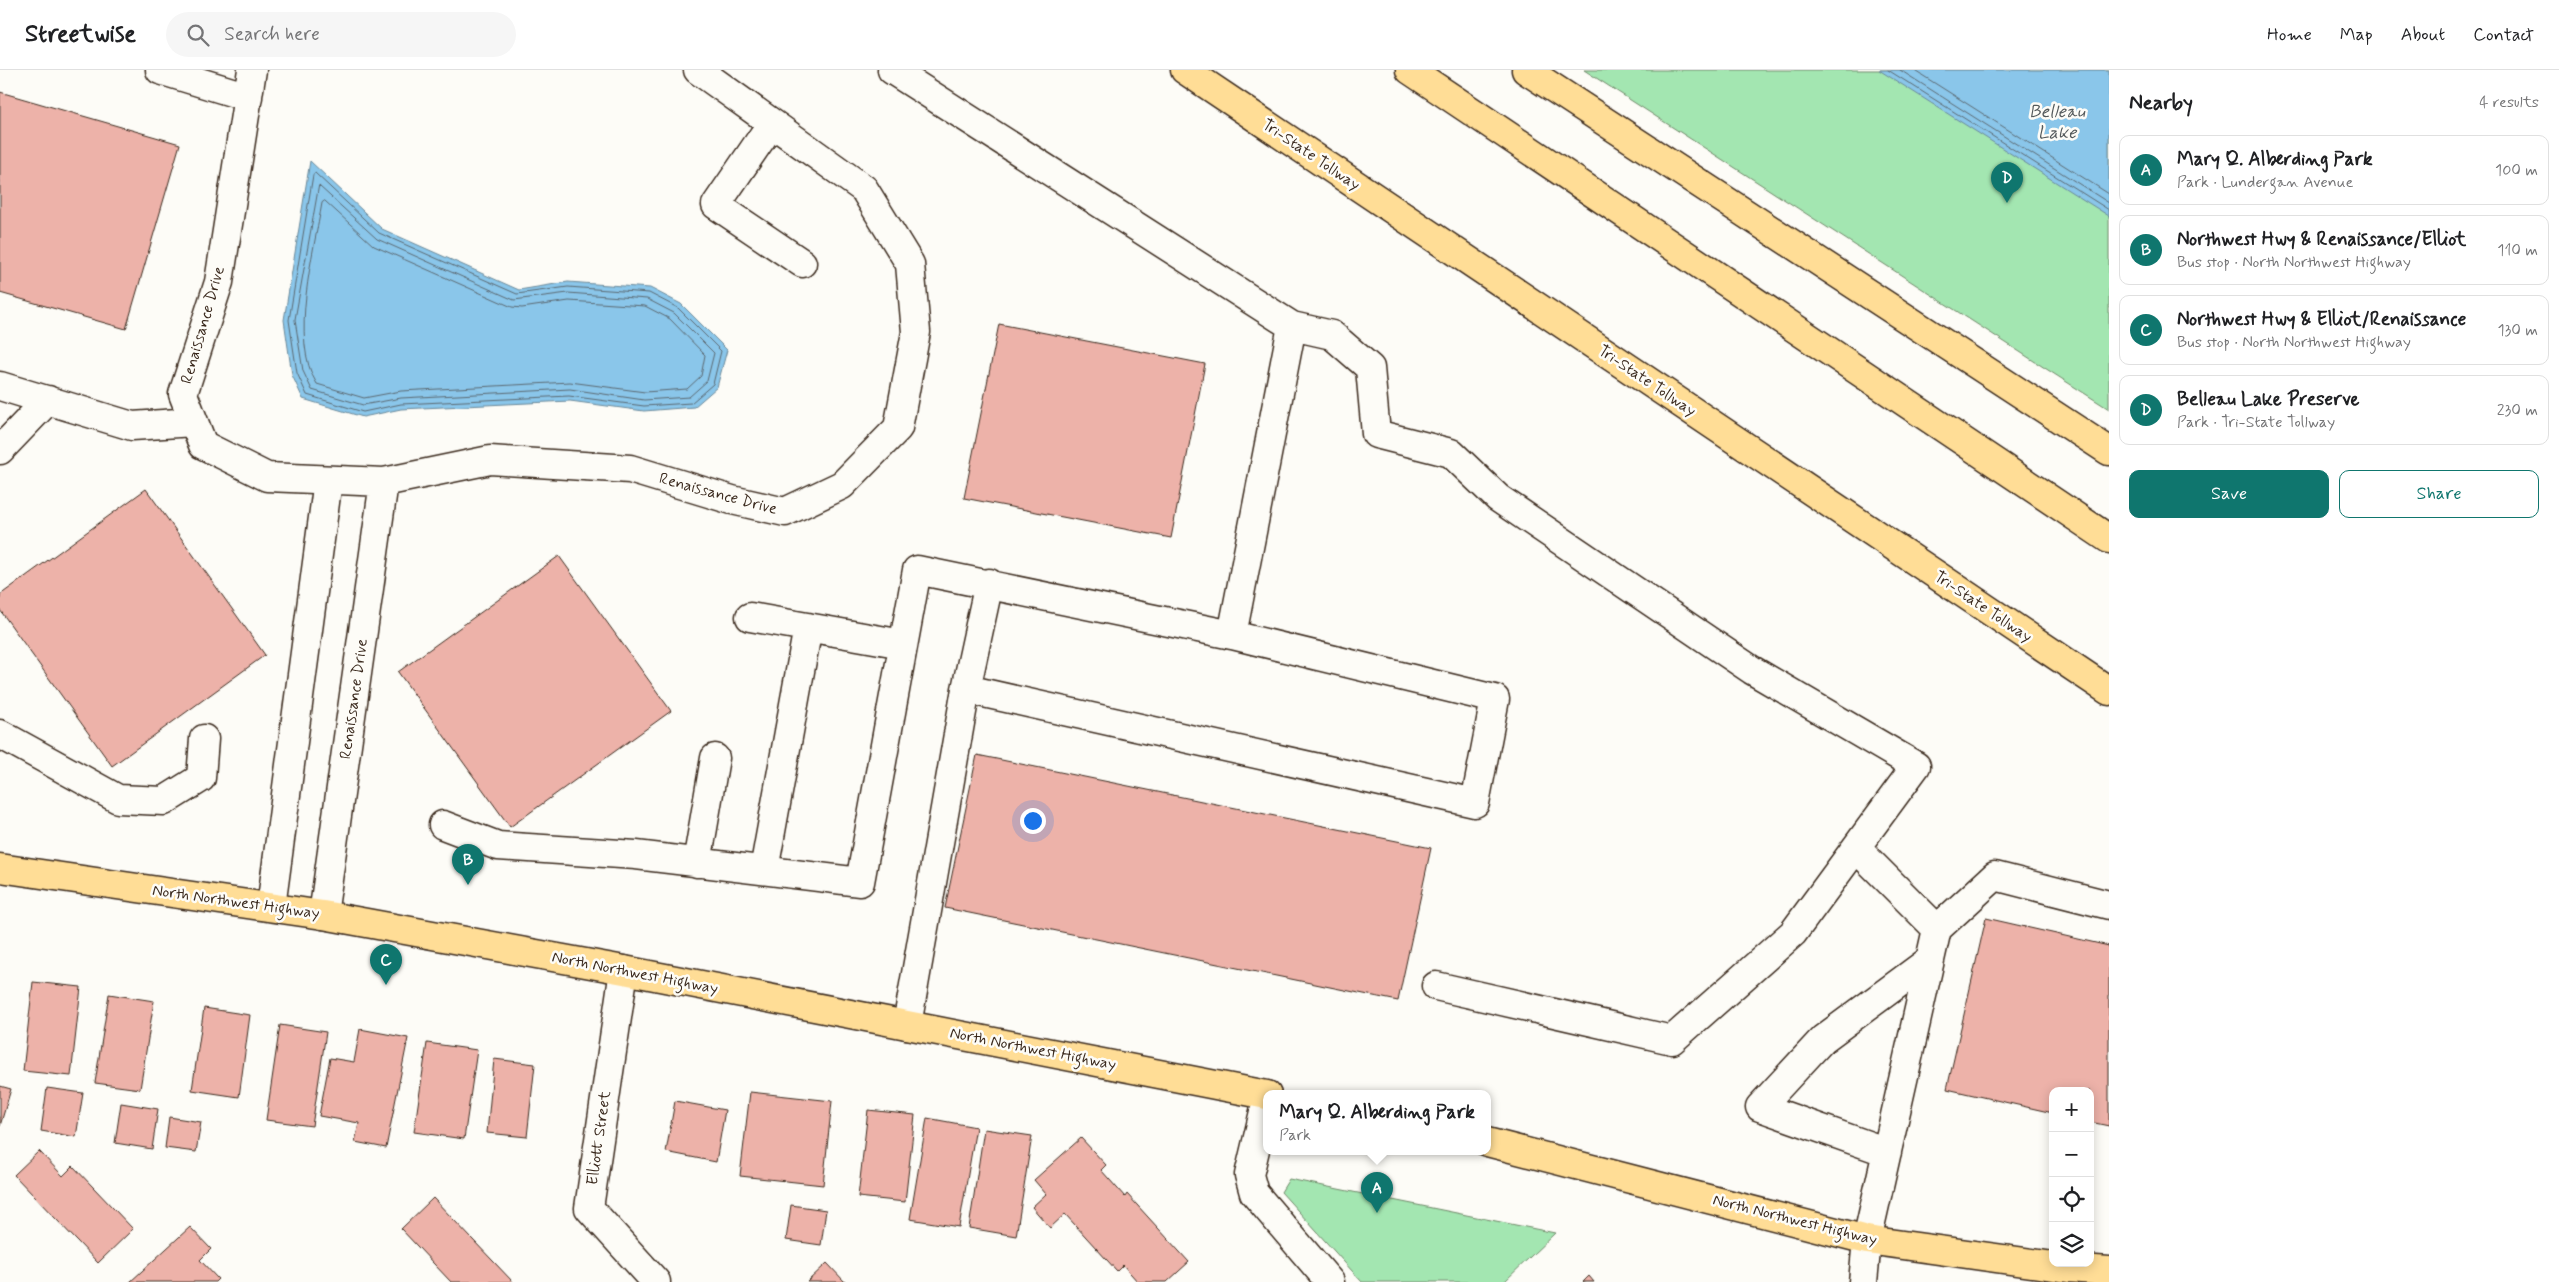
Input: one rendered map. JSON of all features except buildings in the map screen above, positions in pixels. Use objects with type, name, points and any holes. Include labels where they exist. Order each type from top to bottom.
[{"type":"main road","name":"Tri-State Tollway","points":[[1185,70],[2109,691]]},
{"type":"main road","points":[[1410,70],[2109,539]]},
{"type":"main road","points":[[1526,70],[2109,451]]},
{"type":"main road","name":"North Northwest Highway","points":[[0,868],[323,915],[624,970],[1263,1094]]},
{"type":"main road","name":"North Northwest Highway","points":[[1491,1143],[1867,1240],[2068,1268],[2109,1271]]},
{"type":"street","points":[[160,70],[248,97]]},
{"type":"street","name":"Renaissance Drive","points":[[252,70],[219,282],[183,394],[203,445],[267,477],[384,482],[490,460],[630,469],[732,500],[786,512],[842,485],[898,428],[916,332],[910,264],[864,189],[698,70]]},
{"type":"street","points":[[892,70],[1292,326],[1332,335],[1370,368],[1376,434],[1451,453],[1498,498],[1712,644],[1752,670],[1916,766],[1793,933],[1672,1040],[1436,986]]},
{"type":"street","points":[[772,123],[716,205],[802,263]]},
{"type":"street","points":[[1232,635],[1292,326]]},
{"type":"street","points":[[0,386],[132,426],[194,422]]},
{"type":"street","points":[[0,450],[48,400]]},
{"type":"street","points":[[271,907],[328,480]]},
{"type":"street","name":"Renaissance Drive","points":[[323,915],[384,482]]},
{"type":"street","points":[[443,825],[498,846],[636,855],[860,882],[917,570],[990,583],[1232,635],[1495,699],[1475,803],[966,689]]},
{"type":"street","points":[[907,1025],[966,689],[990,583]]},
{"type":"street","points":[[750,617],[903,644]]},
{"type":"street","points":[[764,870],[808,627]]},
{"type":"street","points":[[0,734],[118,799],[164,802],[201,778],[204,739]]},
{"type":"street","points":[[697,863],[715,758]]},
{"type":"street","points":[[1856,848],[1937,929]]},
{"type":"street","points":[[1863,1282],[1867,1240],[1937,929],[1995,876],[2109,905]]},
{"type":"street","points":[[1887,1152],[1760,1107],[1823,1039],[1930,960]]},
{"type":"street","name":"Elliott Street","points":[[624,970],[589,1208],[656,1282]]},
{"type":"street","points":[[1263,1117],[1250,1176],[1254,1193],[1330,1282]]},
{"type":"street","points":[[1850,1282],[1867,1240]]},
{"type":"green space","points":[[1584,70],[2109,70],[2109,409],[2037,363]]},
{"type":"green space","points":[[1289,1179],[1555,1233],[1504,1282],[1362,1282],[1281,1192]]},
{"type":"water","name":"Belleau Lake","points":[[1879,70],[2109,70],[2109,216]]},
{"type":"water","points":[[310,161],[382,229],[519,290],[568,282],[650,288],[681,304],[727,350],[717,387],[694,407],[644,411],[570,401],[401,409],[363,417],[303,399],[292,375],[284,320]]},
{"type":"place","name":"Belleau Lake Preserve","points":[[2007,203]]},
{"type":"place","name":"Northwest Hwy & Renaissance/Elliot","points":[[468,885]]},
{"type":"place","name":"Northwest Hwy & Elliot/Renaissance","points":[[386,985]]},
{"type":"place","name":"Mary Q. Alberding Park","points":[[1377,1213]]}]
